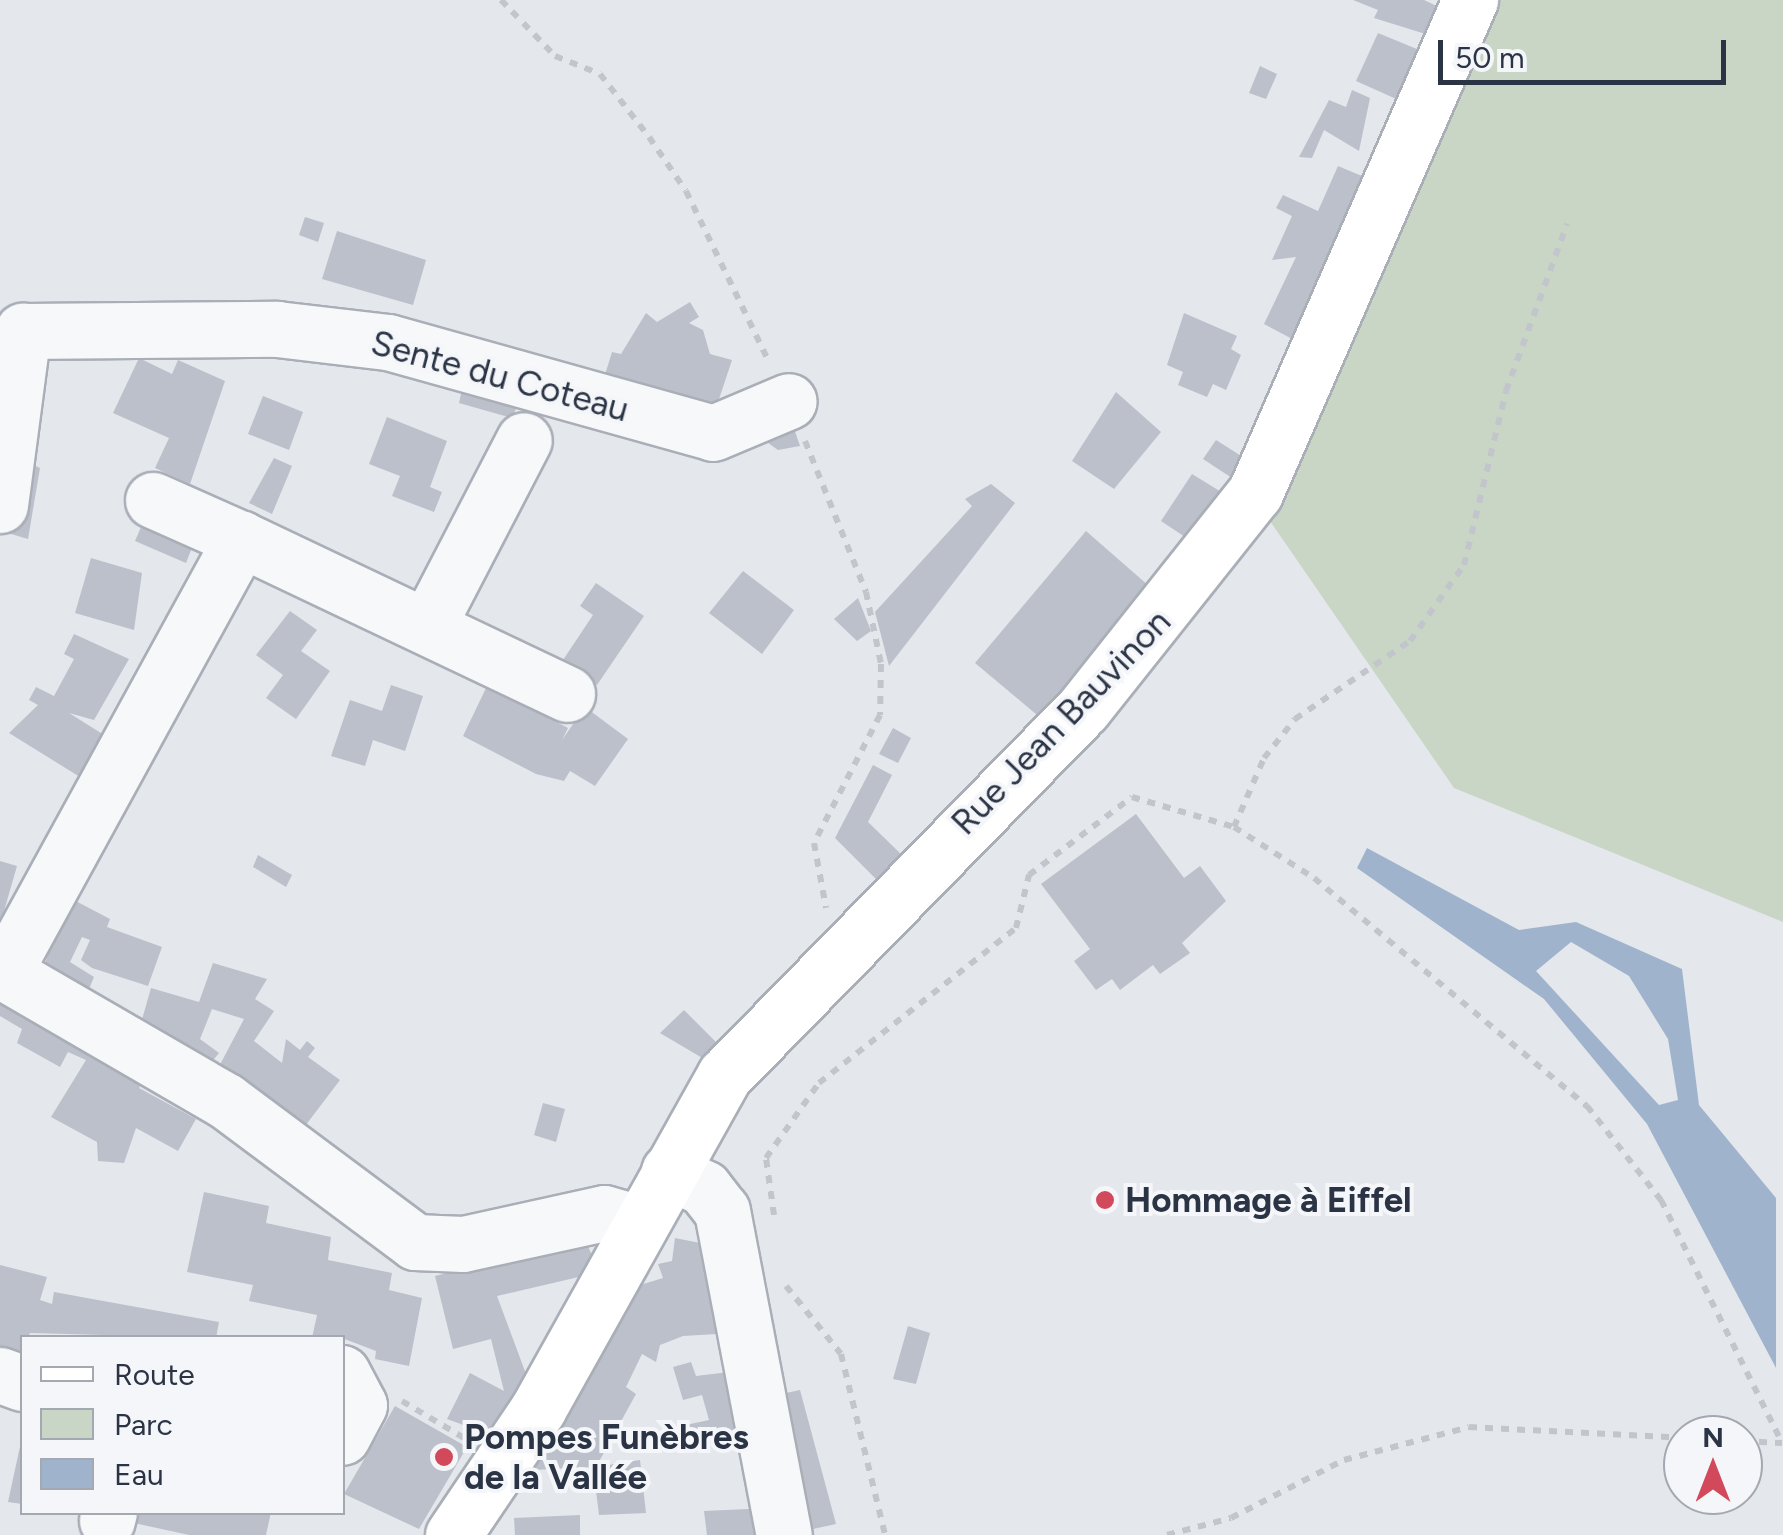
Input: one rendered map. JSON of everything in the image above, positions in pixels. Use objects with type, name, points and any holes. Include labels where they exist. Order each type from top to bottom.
[{"type":"main road","name":"Rue Jean Bauvinon","points":[[453,1535],[503,1458],[725,1075],[1083,709],[1255,492],[1470,0]]},
{"type":"street","name":"Sente du Coteau","points":[[0,504],[23,331],[277,329],[388,342],[712,433],[789,400]]},
{"type":"street","points":[[428,626],[524,440]]},
{"type":"street","points":[[153,500],[567,694]]},
{"type":"street","points":[[241,538],[2,971],[226,1101],[415,1242],[462,1244],[604,1213],[638,1223]]},
{"type":"street","points":[[669,1171],[704,1188],[722,1211],[784,1535]]},
{"type":"path","points":[[500,0],[556,56],[600,74],[686,191],[789,400],[866,592],[880,664],[880,715],[814,842],[830,928]]},
{"type":"path","points":[[1234,827],[1264,758],[1295,719],[1410,642],[1464,565],[1506,391],[1567,224]]},
{"type":"path","points":[[776,1230],[766,1158],[819,1084],[1016,928],[1029,875],[1132,797],[1234,827],[1314,878],[1587,1106],[1661,1200],[1782,1443]]},
{"type":"path","points":[[781,1266],[783,1284],[841,1354],[884,1535]]},
{"type":"path","points":[[348,1402],[391,1394],[503,1458]]},
{"type":"path","points":[[1168,1535],[1200,1531],[1344,1460],[1469,1427],[1663,1437]]},
{"type":"green space","points":[[1499,0],[1783,0],[1783,922],[1454,788],[1268,518]]},
{"type":"water","points":[[1367,848],[1519,930],[1576,922],[1682,969],[1699,1105],[1776,1198],[1776,1368],[1647,1124],[1544,999],[1357,868]],"holes":[[[1571,942],[1629,976],[1668,1039],[1678,1100],[1659,1105],[1536,971]]]},
{"type":"building","points":[[1353,0],[1424,0],[1443,9],[1432,36],[1374,18],[1378,10]]},
{"type":"building","points":[[1378,33],[1424,52],[1403,102],[1356,81]]},
{"type":"building","points":[[1260,66],[1277,74],[1266,99],[1249,93]]},
{"type":"building","points":[[1352,90],[1370,98],[1359,151],[1324,130],[1312,158],[1299,157],[1329,100],[1346,107]]},
{"type":"building","points":[[1338,166],[1369,179],[1298,342],[1264,324],[1296,257],[1272,260],[1292,216],[1276,208],[1283,195],[1318,211]]},
{"type":"building","points":[[305,217],[324,223],[318,242],[299,235]]},
{"type":"building","points":[[337,231],[426,260],[413,305],[322,279]]},
{"type":"building","points":[[690,302],[699,317],[689,323],[703,330],[710,354],[732,360],[715,411],[600,391],[612,352],[621,354],[646,313],[657,322]]},
{"type":"building","points":[[1184,313],[1237,336],[1231,349],[1241,355],[1226,390],[1213,384],[1207,397],[1178,385],[1183,372],[1167,365]]},
{"type":"building","points":[[139,358],[172,374],[178,360],[225,381],[190,484],[155,468],[169,438],[113,413]]},
{"type":"building","points":[[466,371],[525,387],[512,418],[459,403]]},
{"type":"building","points":[[1116,392],[1161,432],[1114,489],[1072,461]]},
{"type":"building","points":[[263,396],[303,412],[289,450],[248,434]]},
{"type":"building","points":[[789,414],[800,446],[778,450],[764,440]]},
{"type":"building","points":[[387,417],[447,441],[430,487],[442,492],[434,512],[392,496],[400,476],[369,464]]},
{"type":"building","points":[[1216,440],[1246,459],[1232,478],[1203,459]]},
{"type":"building","points":[[274,458],[292,466],[272,514],[249,503]]},
{"type":"building","points":[[20,459],[40,468],[28,539],[8,533]]},
{"type":"building","points":[[1192,474],[1223,493],[1191,541],[1161,521]]},
{"type":"building","points":[[991,484],[1015,503],[889,666],[875,612],[972,506],[965,499]]},
{"type":"building","points":[[147,513],[195,540],[186,563],[135,541]]},
{"type":"building","points":[[1086,531],[1157,593],[1043,720],[975,663]]},
{"type":"building","points":[[91,558],[142,573],[134,630],[75,613]]},
{"type":"building","points":[[743,571],[794,610],[762,654],[709,613]]},
{"type":"building","points":[[596,583],[644,616],[597,685],[563,660],[593,615],[580,606]]},
{"type":"building","points":[[858,598],[871,631],[857,641],[834,619]]},
{"type":"building","points":[[290,611],[317,630],[301,651],[330,671],[296,719],[266,698],[283,675],[256,655]]},
{"type":"building","points":[[74,634],[129,659],[94,720],[69,713],[120,745],[88,782],[9,733],[38,705],[29,700],[36,687],[54,696],[74,659],[64,654]]},
{"type":"building","points":[[391,685],[423,696],[405,751],[373,740],[365,766],[331,756],[350,700],[382,711]]},
{"type":"building","points":[[487,686],[568,728],[562,740],[585,707],[628,739],[595,786],[570,771],[564,781],[536,774],[463,736]]},
{"type":"building","points":[[893,728],[911,738],[898,763],[879,754]]},
{"type":"building","points":[[873,765],[892,775],[868,822],[904,857],[879,882],[835,838]]},
{"type":"building","points":[[1136,814],[1184,878],[1200,866],[1226,901],[1182,943],[1190,953],[1160,974],[1153,965],[1120,990],[1112,979],[1096,990],[1074,961],[1090,949],[1041,884]]},
{"type":"building","points":[[258,855],[292,875],[286,887],[253,867]]},
{"type":"building","points":[[0,861],[17,866],[2,918],[0,917]]},
{"type":"building","points":[[70,898],[110,919],[107,927],[162,947],[148,986],[92,968],[81,960],[90,940],[82,937],[70,962],[94,977],[84,1001],[40,976]]},
{"type":"building","points":[[213,963],[267,979],[255,999],[274,1011],[254,1041],[282,1063],[286,1039],[300,1050],[307,1041],[315,1048],[308,1057],[340,1080],[296,1138],[214,1076],[244,1019],[212,1009],[200,1039],[219,1053],[206,1069],[139,1030],[151,988],[199,1002]]},
{"type":"building","points":[[0,997],[145,1076],[139,1088],[196,1119],[178,1151],[136,1128],[124,1163],[98,1161],[97,1142],[51,1117],[86,1060],[68,1052],[60,1067],[17,1043],[22,1029],[0,1016]]},
{"type":"building","points":[[684,1010],[718,1044],[704,1059],[660,1033]]},
{"type":"building","points":[[543,1103],[565,1109],[556,1142],[534,1135]]},
{"type":"building","points":[[204,1192],[269,1206],[266,1223],[331,1237],[328,1260],[392,1273],[389,1290],[422,1298],[409,1366],[375,1359],[376,1351],[345,1339],[345,1335],[313,1335],[317,1315],[249,1301],[253,1285],[187,1272]]},
{"type":"building","points":[[675,1238],[715,1246],[733,1333],[683,1336],[660,1345],[656,1362],[642,1354],[626,1387],[636,1394],[596,1467],[640,1460],[646,1513],[599,1515],[593,1467],[533,1470],[637,1278],[640,1285],[663,1278],[658,1264],[672,1261]]},
{"type":"building","points":[[585,1239],[593,1258],[583,1276],[497,1296],[526,1374],[491,1435],[447,1419],[470,1373],[504,1391],[491,1339],[453,1349],[435,1276]]},
{"type":"building","points":[[0,1265],[47,1277],[40,1300],[52,1304],[54,1292],[219,1322],[217,1335],[30,1333],[20,1335],[20,1353],[0,1348]]},
{"type":"building","points":[[908,1326],[930,1333],[916,1384],[893,1379]]},
{"type":"building","points":[[691,1362],[696,1376],[729,1372],[748,1429],[686,1452],[681,1426],[709,1420],[702,1395],[683,1400],[673,1367]]},
{"type":"building","points":[[800,1390],[836,1524],[813,1529],[786,1393]]},
{"type":"building","points":[[395,1406],[467,1447],[419,1529],[345,1492]]},
{"type":"building","points":[[20,1447],[20,1504],[8,1502]]},
{"type":"building","points":[[767,1508],[772,1535],[707,1535],[704,1511]]},
{"type":"building","points":[[135,1515],[270,1515],[266,1535],[189,1535],[134,1523]]},
{"type":"building","points":[[580,1515],[580,1535],[515,1535],[514,1518]]},
{"type":"place","name":"Hommage à Eiffel","points":[[1105,1200]]},
{"type":"place","name":"Pompes Funèbres de la Vallée","points":[[444,1457]]}]
